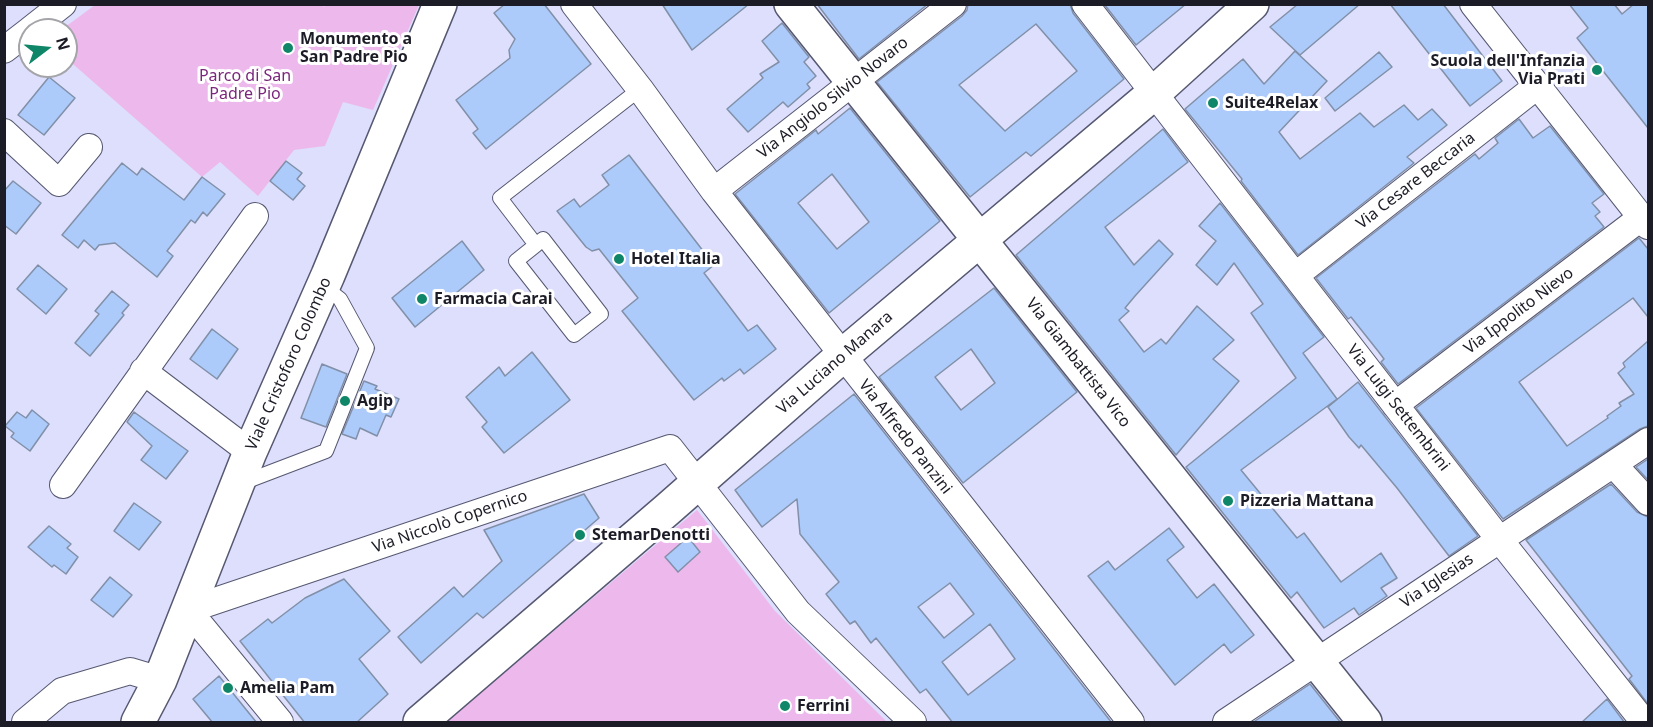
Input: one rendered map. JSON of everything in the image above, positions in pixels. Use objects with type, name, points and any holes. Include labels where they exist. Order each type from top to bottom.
[{"type":"street","points":[[45,18],[63,4]]},
{"type":"street","name":"Viale Cristoforo Colombo","points":[[138,723],[160,680],[250,452],[323,286],[440,4]]},
{"type":"street","name":"Via Alfredo Panzini","points":[[574,4],[640,89],[714,191],[1131,723]]},
{"type":"street","name":"Via Giambattista Vico","points":[[791,4],[1365,723]]},
{"type":"street","name":"Via Angiolo Silvio Novaro","points":[[714,191],[953,4]]},
{"type":"street","name":"Via Luigi Settembrini","points":[[1084,4],[1644,723]]},
{"type":"street","name":"Via Luciano Manara","points":[[420,723],[842,356],[1154,93],[1252,4]]},
{"type":"street","points":[[1473,4],[1645,222]]},
{"type":"street","points":[[4,50],[18,39]]},
{"type":"street","name":"Via Cesare Beccaria","points":[[1296,275],[1537,86]]},
{"type":"street","points":[[4,132],[59,183],[89,147]]},
{"type":"street","points":[[63,485],[255,216]]},
{"type":"street","name":"Via Ippolito Nievo","points":[[1395,405],[1645,222]]},
{"type":"street","points":[[143,371],[250,452]]},
{"type":"street","name":"Via Iglesias","points":[[1226,723],[1648,441]]},
{"type":"street","name":"Via Niccolò Copernico","points":[[188,610],[670,448],[697,484]]},
{"type":"street","points":[[1614,465],[1648,502]]},
{"type":"street","points":[[697,484],[798,612],[913,723]]},
{"type":"street","points":[[188,610],[280,723]]},
{"type":"street","points":[[25,723],[62,691],[130,671],[160,680]]},
{"type":"lane","points":[[536,245],[500,198],[640,89]]},
{"type":"lane","points":[[543,239],[601,314],[574,335],[516,261],[536,245],[543,239]]},
{"type":"lane","points":[[237,485],[326,451],[367,348],[340,298],[323,286]]},
{"type":"green space","name":"Parco di San Padre Pio","points":[[326,4],[419,5],[373,110],[343,102],[325,146],[294,150],[258,196],[220,162],[202,177],[78,68],[77,18],[95,5],[322,5],[324,7]]},
{"type":"green space","points":[[697,510],[775,611],[887,722],[446,722]]},
{"type":"building","points":[[505,4],[544,4],[591,64],[486,149],[473,133],[478,129],[456,100],[510,58],[509,50],[515,39],[494,13]]},
{"type":"building","points":[[662,4],[749,4],[692,50]]},
{"type":"building","points":[[817,4],[928,4],[859,59]]},
{"type":"building","points":[[968,4],[1070,4],[1073,13],[1124,79],[1031,156],[1026,152],[970,197],[877,82],[967,10]],"holes":[[[1036,24],[1077,71],[1005,131],[959,85]]]},
{"type":"building","points":[[1104,4],[1186,4],[1136,45]]},
{"type":"building","points":[[1298,4],[1360,4],[1300,55],[1270,27]]},
{"type":"building","points":[[1390,4],[1443,4],[1502,81],[1470,106]]},
{"type":"building","points":[[1569,4],[1614,4],[1622,14],[1634,4],[1648,4],[1648,128],[1577,38],[1588,28]]},
{"type":"building","points":[[782,23],[809,57],[804,62],[816,76],[807,84],[810,88],[788,107],[783,102],[748,132],[727,109],[763,78],[760,74],[779,62],[762,41]]},
{"type":"building","points":[[1295,51],[1327,81],[1279,132],[1300,159],[1360,113],[1374,127],[1404,105],[1418,120],[1432,109],[1447,125],[1407,157],[1414,163],[1298,255],[1241,181],[1242,179],[1185,109],[1243,59],[1264,84]]},
{"type":"building","points":[[1379,52],[1392,67],[1335,111],[1325,98]]},
{"type":"building","points":[[48,78],[75,98],[44,135],[18,115]]},
{"type":"building","points":[[850,108],[940,221],[829,313],[735,194],[816,130],[818,134]],"holes":[[[832,174],[869,222],[837,249],[798,203]]]},
{"type":"building","points":[[1519,119],[1533,138],[1550,126],[1604,194],[1592,203],[1600,212],[1595,216],[1604,227],[1398,384],[1381,362],[1384,359],[1378,351],[1351,317],[1348,319],[1316,278],[1475,154],[1479,159],[1498,143],[1495,138]]},
{"type":"building","points":[[1163,129],[1188,162],[1105,227],[1134,265],[1159,240],[1173,254],[1125,308],[1129,311],[1119,320],[1144,352],[1161,339],[1166,344],[1197,306],[1234,340],[1213,359],[1239,381],[1176,455],[1016,255]]},
{"type":"building","points":[[629,155],[714,265],[704,273],[748,331],[757,325],[776,349],[744,374],[740,369],[724,381],[722,378],[694,400],[622,311],[638,298],[599,249],[592,251],[586,247],[557,211],[574,199],[580,207],[609,185],[602,175]]},
{"type":"building","points":[[286,161],[302,173],[297,179],[305,186],[293,200],[270,181]]},
{"type":"building","points":[[122,163],[137,175],[142,168],[184,200],[202,177],[225,194],[207,216],[203,212],[195,223],[191,220],[167,251],[173,256],[157,277],[115,243],[99,245],[95,250],[84,240],[78,248],[62,235]]},
{"type":"building","points":[[13,181],[41,203],[16,234],[4,225],[4,191]]},
{"type":"building","points":[[1220,203],[1324,337],[1303,353],[1337,399],[1241,470],[1297,538],[1304,533],[1341,582],[1381,553],[1397,578],[1381,588],[1387,596],[1359,615],[1354,608],[1324,628],[1297,592],[1291,598],[1186,467],[1296,378],[1251,313],[1263,304],[1234,263],[1217,285],[1196,265],[1216,241],[1199,226]]},
{"type":"building","points":[[1639,238],[1648,249],[1648,317],[1633,298],[1519,382],[1567,446],[1608,418],[1607,416],[1621,406],[1619,403],[1634,394],[1618,373],[1625,367],[1623,363],[1648,341],[1648,426],[1503,519],[1416,408]]},
{"type":"building","points":[[462,241],[484,270],[415,327],[392,298]]},
{"type":"building","points":[[38,265],[67,289],[46,314],[17,289]]},
{"type":"building","points":[[994,288],[1077,392],[963,483],[879,377]],"holes":[[[971,349],[995,383],[961,410],[935,377]]]},
{"type":"building","points":[[112,291],[129,305],[122,313],[124,315],[90,356],[75,343],[99,314],[95,311]]},
{"type":"building","points":[[212,329],[238,349],[217,379],[190,359]]},
{"type":"building","points":[[532,352],[570,400],[504,453],[482,427],[487,422],[466,397],[499,367],[505,376]]},
{"type":"building","points":[[322,364],[347,374],[326,427],[301,418]]},
{"type":"building","points":[[364,381],[377,386],[375,389],[399,399],[391,417],[386,415],[377,436],[360,428],[356,439],[342,434]]},
{"type":"building","points":[[1358,382],[1478,536],[1449,556],[1361,445],[1359,448],[1349,437],[1328,407]]},
{"type":"building","points":[[854,394],[1112,723],[953,723],[926,689],[920,693],[876,638],[871,643],[855,621],[850,624],[826,594],[839,582],[800,534],[797,499],[762,527],[735,490]],"holes":[[[950,583],[974,614],[944,638],[918,607]],[[990,624],[1015,659],[968,695],[942,662]]]},
{"type":"building","points":[[32,410],[49,424],[30,451],[11,437],[14,433],[5,426],[17,412],[26,418]]},
{"type":"building","points":[[134,412],[188,451],[166,479],[141,460],[152,446],[127,422]]},
{"type":"building","points":[[1648,459],[1648,480],[1636,467]]},
{"type":"building","points":[[1611,484],[1637,512],[1648,517],[1648,704],[1629,679],[1632,676],[1526,540]]},
{"type":"building","points":[[584,494],[599,518],[483,618],[477,613],[421,663],[398,637],[454,587],[463,597],[502,561],[484,530]]},
{"type":"building","points":[[134,503],[161,522],[139,550],[114,531]]},
{"type":"building","points":[[49,526],[71,544],[67,548],[78,557],[66,574],[54,565],[52,567],[28,547]]},
{"type":"building","points":[[1169,528],[1184,547],[1167,560],[1197,598],[1214,584],[1254,635],[1231,653],[1224,644],[1175,685],[1088,576],[1108,561],[1115,570]]},
{"type":"building","points":[[688,537],[700,552],[678,572],[665,557]]},
{"type":"building","points":[[110,577],[132,595],[113,617],[91,600]]},
{"type":"building","points":[[344,579],[390,631],[359,659],[388,694],[356,723],[305,723],[240,641],[268,619],[272,623],[305,598]]},
{"type":"building","points":[[219,676],[257,723],[213,723],[193,699]]},
{"type":"building","points":[[1310,684],[1341,723],[1252,723]]},
{"type":"building","points":[[1607,699],[1625,723],[1581,723]]},
{"type":"place","name":"Monumento a San Padre Pio","points":[[288,48]]},
{"type":"place","name":"Scuola dell'Infanzia Via Prati","points":[[1597,70]]},
{"type":"place","name":"Suite4Relax","points":[[1213,103]]},
{"type":"place","name":"Hotel Italia","points":[[619,259]]},
{"type":"place","name":"Farmacia Carai","points":[[422,299]]},
{"type":"place","name":"Agip","points":[[345,401]]},
{"type":"place","name":"Pizzeria Mattana","points":[[1228,501]]},
{"type":"place","name":"StemarDenotti","points":[[580,535]]},
{"type":"place","name":"Amelia Pam","points":[[228,688]]},
{"type":"place","name":"Ferrini","points":[[785,706]]}]
